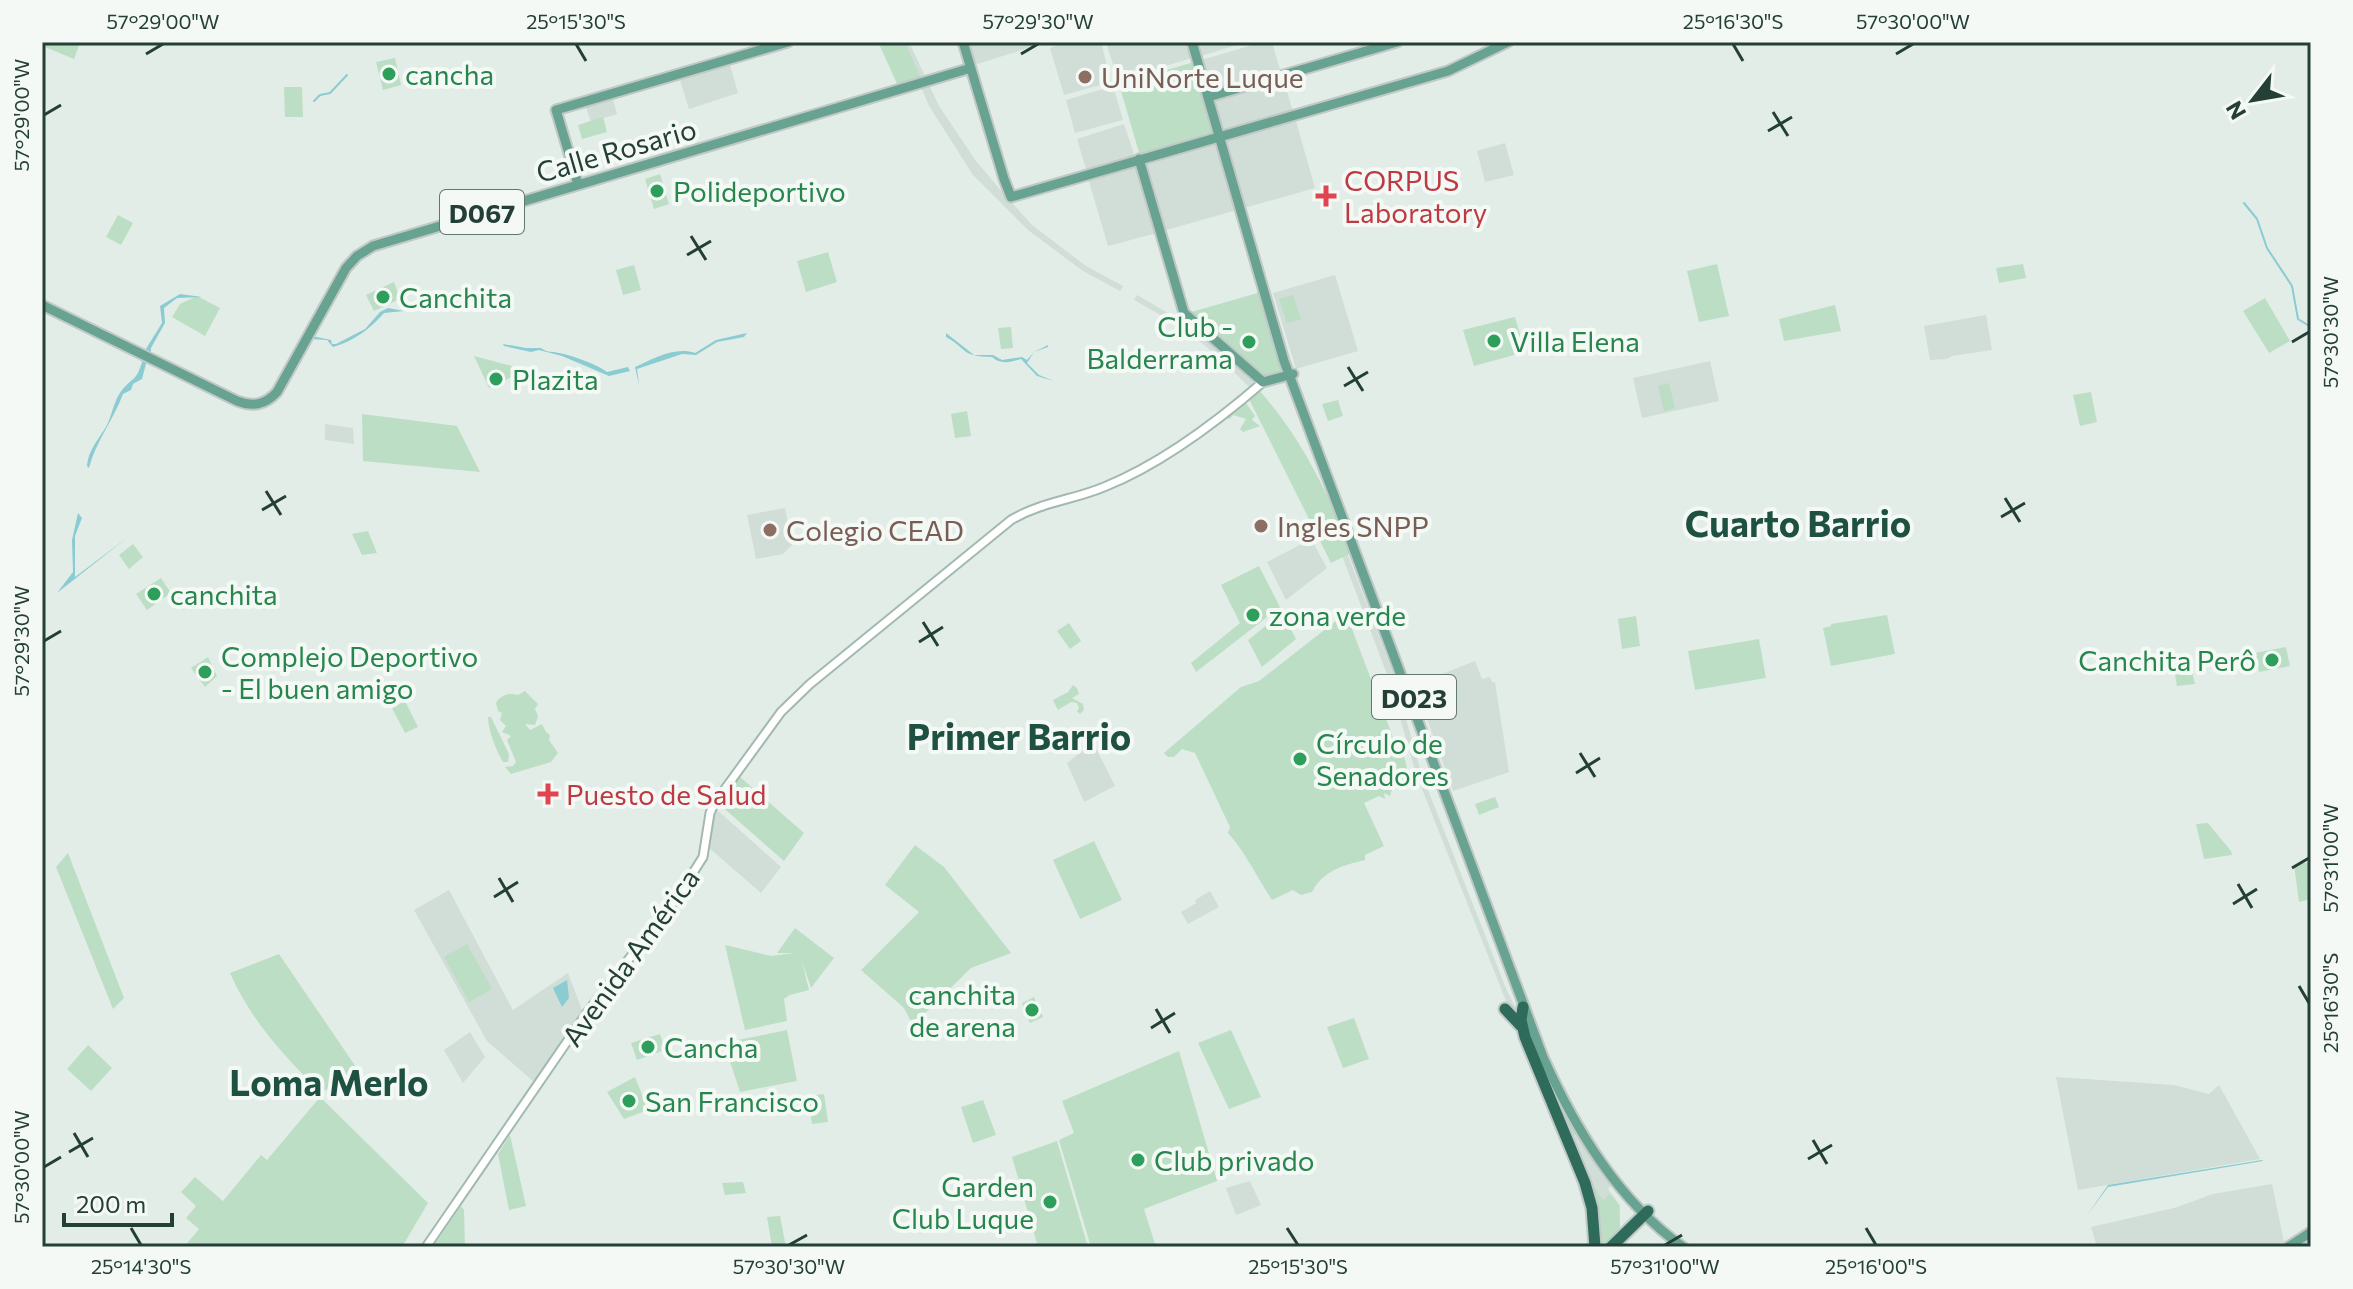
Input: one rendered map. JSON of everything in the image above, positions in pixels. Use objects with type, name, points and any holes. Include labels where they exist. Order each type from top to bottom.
[{"type":"highway","name":"D023","points":[[1522,1002],[1523,1030],[1535,1065],[1585,1183],[1592,1208],[1595,1247]]},
{"type":"highway","points":[[1504,1007],[1523,1030]]},
{"type":"highway","points":[[1614,1244],[1648,1215]]},
{"type":"main road","points":[[578,184],[556,110],[788,42]]},
{"type":"main road","points":[[963,42],[1011,197],[1448,71],[1507,42]]},
{"type":"main road","name":"D023","points":[[1192,42],[1292,375],[1522,1002]]},
{"type":"main road","points":[[1208,97],[1397,42]]},
{"type":"main road","name":"Calle Rosario","points":[[42,305],[252,406],[271,399],[277,392],[346,268],[373,246],[971,68]]},
{"type":"main road","points":[[1139,159],[1184,313],[1263,382],[1292,375]]},
{"type":"main road","name":"D023","points":[[1292,375],[1541,1042],[1570,1103],[1606,1164]]},
{"type":"main road","name":"Avenida América","points":[[426,1247],[586,1014],[679,895],[703,857],[714,804],[790,701],[1011,520],[1035,507],[1098,490],[1119,480],[1192,436],[1263,382]]},
{"type":"main road","points":[[1504,1007],[1522,1002],[1561,1096],[1606,1164],[1648,1215],[1683,1247]]},
{"type":"main road","points":[[2288,1247],[2311,1232]]},
{"type":"shaded area","points":[[903,42],[909,42],[939,106],[976,161],[1004,194],[1032,225],[1086,266],[1123,286],[1120,291],[1083,271],[1028,230],[973,175],[929,106]]},
{"type":"shaded area","points":[[966,42],[1044,42],[1044,43],[974,65]]},
{"type":"shaded area","points":[[1064,42],[1101,42],[1111,82],[1064,95],[1050,48]]},
{"type":"shaded area","points":[[1106,42],[1190,42],[1192,58],[1118,80]]},
{"type":"shaded area","points":[[1194,42],[1247,42],[1201,56]]},
{"type":"shaded area","points":[[1262,42],[1272,42],[1281,73],[1211,94],[1202,60]]},
{"type":"shaded area","points":[[730,65],[738,93],[689,109],[680,80]]},
{"type":"shaded area","points":[[1283,79],[1293,111],[1220,131],[1213,98]]},
{"type":"shaded area","points":[[1113,86],[1123,120],[1075,133],[1066,100]]},
{"type":"shaded area","points":[[612,96],[617,114],[591,122],[585,104]]},
{"type":"shaded area","points":[[1295,118],[1315,188],[1244,208],[1223,138]]},
{"type":"shaded area","points":[[1124,124],[1135,157],[1087,172],[1077,139]]},
{"type":"shaded area","points":[[1217,139],[1237,210],[1163,231],[1142,161]]},
{"type":"shaded area","points":[[1505,143],[1514,175],[1485,182],[1477,151]]},
{"type":"shaded area","points":[[1137,163],[1157,233],[1108,246],[1088,178]]},
{"type":"shaded area","points":[[1335,275],[1358,351],[1296,369],[1273,293]]},
{"type":"shaded area","points":[[1137,295],[1185,323],[1224,354],[1253,383],[1284,423],[1327,500],[1394,676],[1421,772],[1518,1012],[1588,1199],[1601,1247],[1595,1247],[1573,1170],[1416,774],[1388,677],[1322,503],[1249,387],[1182,327],[1134,300]]},
{"type":"shaded area","points":[[1986,315],[1992,350],[1930,360],[1924,326]]},
{"type":"shaded area","points":[[1710,361],[1719,401],[1642,418],[1633,378]]},
{"type":"shaded area","points":[[325,424],[353,428],[354,444],[325,440]]},
{"type":"shaded area","name":"Colegio CEAD","points":[[785,508],[792,545],[783,554],[756,559],[747,515]]},
{"type":"shaded area","points":[[1311,539],[1327,568],[1286,600],[1267,562]]},
{"type":"shaded area","points":[[1475,661],[1482,679],[1490,677],[1495,682],[1509,772],[1453,791],[1415,685]]},
{"type":"shaded area","points":[[1093,742],[1115,786],[1084,802],[1067,763]]},
{"type":"shaded area","points":[[717,810],[781,867],[761,893],[708,847],[713,815]]},
{"type":"shaded area","points":[[449,890],[513,1010],[568,973],[582,1010],[534,1082],[487,1041],[414,910]]},
{"type":"shaded area","points":[[1210,891],[1219,907],[1188,924],[1181,912]]},
{"type":"shaded area","points":[[470,1032],[485,1057],[463,1083],[444,1050]]},
{"type":"shaded area","points":[[2056,1077],[2174,1085],[2209,1094],[2219,1085],[2260,1159],[2078,1190]]},
{"type":"shaded area","points":[[1564,1107],[1613,1183],[1608,1189],[1620,1205],[1620,1228],[1609,1239],[1559,1109]]},
{"type":"shaded area","points":[[1250,1181],[1261,1205],[1236,1215],[1226,1188]]},
{"type":"shaded area","points":[[2272,1184],[2284,1242],[2276,1247],[2097,1247],[2091,1227],[2174,1208],[2213,1194]]},
{"type":"green space","points":[[47,42],[80,43],[74,59],[45,47]]},
{"type":"green space","points":[[878,42],[905,42],[922,81],[899,88]]},
{"type":"green space","name":"cancha","points":[[395,58],[401,85],[383,90],[376,62]]},
{"type":"green space","points":[[1194,62],[1216,133],[1140,156],[1119,84]]},
{"type":"green space","points":[[284,87],[302,87],[303,117],[285,117]]},
{"type":"green space","points":[[603,117],[607,132],[582,139],[578,125]]},
{"type":"green space","name":"Polideportivo","points":[[660,174],[669,204],[654,209],[645,179]]},
{"type":"green space","points":[[118,215],[133,223],[121,245],[106,237]]},
{"type":"green space","points":[[828,252],[837,282],[806,292],[797,261]]},
{"type":"green space","points":[[1717,264],[1729,316],[1699,322],[1687,271]]},
{"type":"green space","points":[[2023,264],[2026,278],[1999,283],[1996,268]]},
{"type":"green space","points":[[634,265],[641,290],[623,295],[616,270]]},
{"type":"green space","name":"Canchita","points":[[394,282],[400,299],[374,311],[366,295]]},
{"type":"green space","name":"Club - Balderrama","points":[[1261,292],[1286,371],[1263,377],[1188,313]]},
{"type":"green space","points":[[1293,295],[1301,319],[1287,323],[1279,299]]},
{"type":"green space","points":[[197,296],[220,308],[205,336],[172,317],[180,304]]},
{"type":"green space","points":[[2265,298],[2290,341],[2269,353],[2243,311]]},
{"type":"green space","points":[[1835,305],[1841,331],[1784,341],[1779,319]]},
{"type":"green space","name":"Villa Elena","points":[[1515,317],[1525,352],[1474,366],[1463,330]]},
{"type":"green space","points":[[1011,327],[1013,348],[1001,349],[998,328]]},
{"type":"green space","name":"Plazita","points":[[474,356],[527,370],[489,388]]},
{"type":"green space","points":[[1669,383],[1675,408],[1664,411],[1658,386]]},
{"type":"green space","points":[[1259,390],[1300,446],[1341,527],[1349,554],[1331,563],[1249,399]]},
{"type":"green space","points":[[2091,392],[2097,422],[2080,426],[2073,395]]},
{"type":"green space","points":[[1244,400],[1255,416],[1252,420],[1260,426],[1243,432],[1240,429],[1246,419],[1233,415],[1230,419],[1224,415]]},
{"type":"green space","points":[[1338,400],[1343,416],[1328,421],[1322,404]]},
{"type":"green space","points":[[967,411],[971,436],[955,438],[951,414]]},
{"type":"green space","points":[[362,414],[457,426],[480,472],[363,461]]},
{"type":"green space","points":[[368,531],[377,553],[362,555],[352,534]]},
{"type":"green space","name":"canchita","points":[[133,544],[143,557],[129,569],[119,555]]},
{"type":"green space","name":"zona verde","points":[[1259,566],[1280,607],[1196,672],[1191,663],[1240,623],[1221,585]]},
{"type":"green space","name":"canchita","points":[[161,578],[171,593],[147,610],[136,594]]},
{"type":"green space","name":"zona verde","points":[[1282,613],[1296,639],[1262,667],[1248,640]]},
{"type":"green space","name":"Círculo de Senadores","points":[[1346,613],[1397,748],[1403,752],[1410,783],[1392,790],[1390,796],[1384,793],[1385,799],[1379,796],[1364,803],[1384,846],[1365,855],[1365,860],[1328,874],[1312,892],[1301,895],[1293,890],[1272,900],[1228,833],[1230,827],[1195,753],[1182,749],[1174,757],[1168,757],[1164,753],[1241,687],[1259,681]]},
{"type":"green space","points":[[1887,615],[1895,654],[1831,666],[1823,628]]},
{"type":"green space","points":[[1636,616],[1640,646],[1622,649],[1618,619]]},
{"type":"green space","points":[[1069,623],[1081,641],[1070,649],[1057,631]]},
{"type":"green space","points":[[1759,639],[1766,678],[1695,690],[1688,651]]},
{"type":"green space","name":"Canchita Perô","points":[[2286,647],[2290,666],[2259,672],[2255,653]]},
{"type":"green space","name":"Complejo Deportivo - El buen amigo","points":[[208,657],[217,676],[205,687],[191,668]]},
{"type":"green space","points":[[2189,660],[2195,684],[2177,686],[2173,664]]},
{"type":"green space","points":[[1073,685],[1079,694],[1072,698],[1083,704],[1084,710],[1080,714],[1077,703],[1071,702],[1058,710],[1053,700],[1068,692]]},
{"type":"green space","points":[[525,691],[538,704],[535,709],[538,716],[535,725],[525,724],[530,730],[542,724],[558,753],[551,762],[511,774],[505,767],[513,766],[516,762],[507,740],[511,736],[502,732],[506,726],[500,720],[502,713],[498,711],[496,703],[505,695],[518,695]]},
{"type":"green space","points":[[405,701],[418,727],[405,733],[392,708]]},
{"type":"green space","points":[[488,717],[491,717],[509,754],[508,762],[503,762],[498,752]]},
{"type":"green space","points":[[739,776],[804,833],[784,861],[719,804]]},
{"type":"green space","points":[[1495,797],[1499,807],[1479,815],[1475,804]]},
{"type":"green space","points":[[2208,823],[2232,855],[2204,859],[2196,824]]},
{"type":"green space","points":[[1094,841],[1122,900],[1080,919],[1053,860]]},
{"type":"green space","points":[[915,845],[944,867],[1011,953],[971,968],[913,1025],[904,1008],[861,970],[919,912],[885,885]]},
{"type":"green space","points":[[68,853],[124,998],[113,1009],[56,867]]},
{"type":"green space","points":[[2311,862],[2311,899],[2299,902],[2294,865]]},
{"type":"green space","points":[[795,928],[834,958],[811,988],[802,961],[809,990],[784,999],[787,1021],[745,1030],[725,945],[771,956],[794,953],[777,953]]},
{"type":"green space","points":[[467,944],[492,989],[469,1002],[444,957]]},
{"type":"green space","points":[[279,954],[358,1070],[321,1093],[259,1023],[230,973]]},
{"type":"green space","name":"canchita de arena","points":[[1034,997],[1043,1017],[1030,1023],[1022,1003]]},
{"type":"green space","points":[[1354,1018],[1369,1059],[1343,1068],[1327,1027]]},
{"type":"green space","points":[[787,1030],[797,1081],[740,1092],[724,1043]]},
{"type":"green space","points":[[1231,1030],[1261,1097],[1229,1109],[1198,1043]]},
{"type":"green space","name":"Cancha","points":[[660,1034],[665,1050],[637,1060],[631,1043]]},
{"type":"green space","points":[[88,1045],[112,1068],[91,1091],[67,1069]]},
{"type":"green space","name":"Club privado","points":[[1179,1051],[1217,1181],[1144,1209],[1156,1247],[1091,1247],[1059,1140],[1074,1133],[1062,1101]]},
{"type":"green space","name":"San Francisco","points":[[635,1077],[648,1110],[624,1119],[607,1092]]},
{"type":"green space","points":[[824,1094],[828,1122],[812,1124],[808,1096]]},
{"type":"green space","points":[[320,1097],[428,1203],[402,1247],[184,1247],[199,1229],[186,1218],[196,1206],[181,1192],[195,1177],[223,1201],[261,1155],[267,1160]]},
{"type":"green space","points":[[983,1100],[996,1135],[973,1143],[961,1107]]},
{"type":"green space","points":[[1561,1105],[1577,1132],[1573,1137],[1592,1184],[1603,1200],[1610,1194],[1619,1206],[1620,1230],[1600,1247],[1597,1226],[1556,1107]]},
{"type":"green space","points":[[510,1135],[526,1206],[509,1210],[498,1154]]},
{"type":"green space","name":"Garden Club Luque","points":[[1057,1141],[1088,1247],[1038,1247],[1012,1157]]},
{"type":"green space","points":[[743,1182],[746,1193],[725,1195],[722,1183]]},
{"type":"green space","points":[[461,1206],[464,1210],[465,1247],[433,1247]]},
{"type":"green space","points":[[780,1216],[786,1247],[772,1247],[767,1217]]},
{"type":"water","points":[[180,294],[202,297],[177,298],[164,308],[165,323],[151,348],[151,355],[144,352],[162,323],[160,306]]},
{"type":"water","points":[[388,308],[404,311],[384,313],[361,334],[333,347],[327,340],[311,339],[312,336],[331,340],[332,344],[336,344],[365,329],[380,312]]},
{"type":"water","points":[[747,333],[744,337],[717,342],[696,355],[682,354],[637,369],[639,385],[635,367],[672,352],[695,353],[716,340]]},
{"type":"water","points":[[946,333],[974,355],[946,337]]},
{"type":"water","points":[[503,344],[565,354],[607,372],[628,367],[630,371],[609,376],[562,356]]},
{"type":"water","points":[[1034,352],[1027,363],[1039,375],[1054,381],[1037,376],[1021,359],[1009,362],[975,355],[993,355],[1002,360],[1022,357],[1027,360]]},
{"type":"water","points":[[143,359],[147,360],[142,379],[123,394],[89,468],[89,455],[107,425],[117,398],[137,375]]},
{"type":"water","points":[[78,513],[82,518],[75,536],[75,577],[128,537],[57,593],[73,572],[72,540]]},
{"type":"water","points":[[567,980],[569,998],[562,1007],[553,988]]},
{"type":"water","points":[[2262,1160],[2108,1187],[2086,1217],[2108,1185]]},
{"type":"waterway","points":[[314,101],[320,95],[330,93],[347,75]]},
{"type":"waterway","points":[[2244,203],[2257,219],[2267,248],[2292,286],[2298,319],[2311,327]]},
{"type":"waterway","points":[[2300,1247],[2311,1239]]},
{"type":"place","name":"cancha","points":[[389,74]]},
{"type":"place","name":"UniNorte Luque","points":[[1085,77]]},
{"type":"place","name":"Polideportivo","points":[[657,191]]},
{"type":"place","name":"CORPUS Laboratory","points":[[1326,196]]},
{"type":"place","name":"Canchita","points":[[383,297]]},
{"type":"place","name":"Villa Elena","points":[[1494,341]]},
{"type":"place","name":"Club - Balderrama","points":[[1249,342]]},
{"type":"place","name":"Plazita","points":[[496,379]]},
{"type":"place","name":"Ingles SNPP","points":[[1261,526]]},
{"type":"place","name":"Colegio CEAD","points":[[770,530]]},
{"type":"place","name":"canchita","points":[[154,594]]},
{"type":"place","name":"zona verde","points":[[1253,615]]},
{"type":"place","name":"Canchita Perô","points":[[2272,660]]},
{"type":"place","name":"Complejo Deportivo - El buen amigo","points":[[205,672]]},
{"type":"place","name":"Círculo de Senadores","points":[[1300,759]]},
{"type":"place","name":"Puesto de Salud","points":[[548,794]]},
{"type":"place","name":"canchita de arena","points":[[1032,1010]]},
{"type":"place","name":"Cancha","points":[[648,1047]]},
{"type":"place","name":"San Francisco","points":[[629,1101]]},
{"type":"place","name":"Club privado","points":[[1138,1160]]},
{"type":"place","name":"Garden Club Luque","points":[[1050,1202]]},
{"type":"district","name":"Cuarto Barrio","points":[[1798,522]]},
{"type":"district","name":"Primer Barrio","points":[[1019,735]]},
{"type":"district","name":"Loma Merlo","points":[[329,1081]]}]
